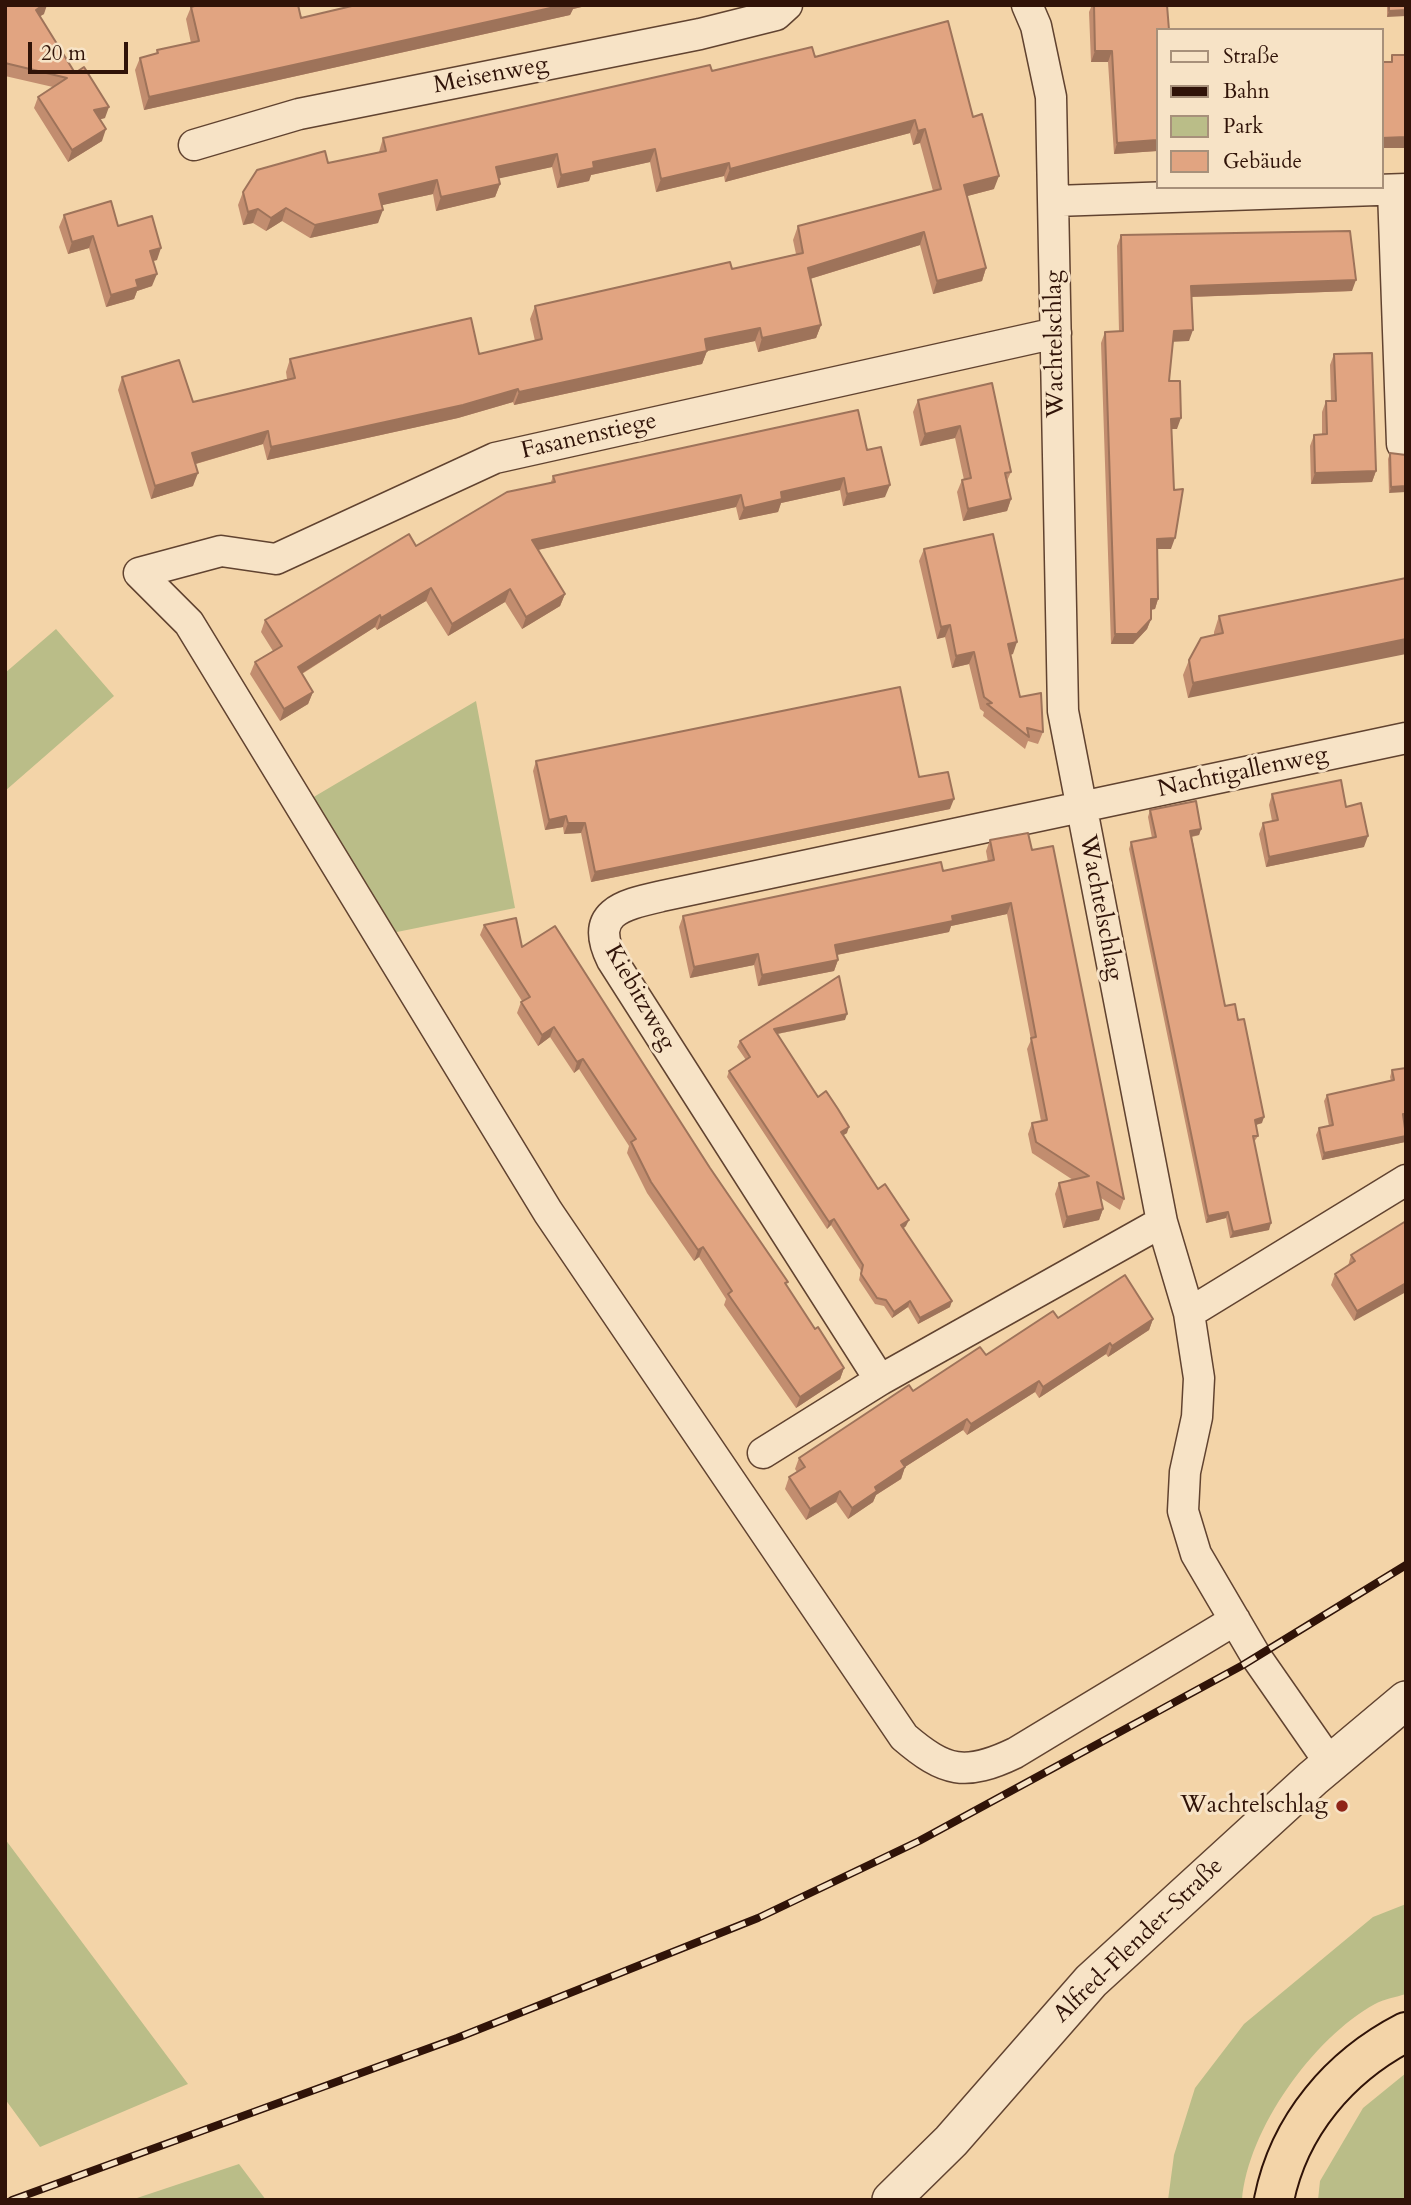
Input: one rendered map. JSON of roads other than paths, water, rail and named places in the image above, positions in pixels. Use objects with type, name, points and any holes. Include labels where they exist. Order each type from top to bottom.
[{"type":"highway","points":[[1274,2200],[1285,2164],[1315,2106],[1347,2071],[1367,2055],[1406,2032]]},
{"type":"street","name":"Meisenweg","points":[[194,145],[299,114],[700,34],[776,15],[787,5]]},
{"type":"street","name":"Wachtelschlag","points":[[1027,5],[1036,26],[1051,97],[1063,711],[1162,1222],[1189,1313],[1199,1378],[1198,1417],[1185,1472],[1183,1511],[1196,1555],[1256,1658],[1331,1763]]},
{"type":"street","points":[[1055,201],[1399,190],[1402,444]]},
{"type":"street","name":"Fasanenstiege","points":[[1056,333],[495,458],[275,559],[221,551],[139,573],[189,623],[548,1212],[904,1737],[930,1760],[957,1770],[988,1766],[1015,1753],[1235,1620]]},
{"type":"street","name":"Nachtigallenweg","points":[[1081,807],[1406,738]]},
{"type":"street","name":"Kiebitzweg","points":[[880,1380],[612,960],[604,943],[604,927],[612,913],[630,904],[1081,807]]},
{"type":"street","points":[[1189,1313],[1406,1180]]},
{"type":"street","points":[[763,1453],[880,1380],[1162,1222]]},
{"type":"street","name":"Alfred-Flender-Straße","points":[[891,2200],[951,2141],[1091,1981],[1331,1763],[1406,1700]]},
{"type":"railway","points":[[12,2200],[457,2038],[758,1918],[919,1841],[1243,1665],[1406,1565]]},
{"type":"place","name":"Wachtelschlag","points":[[1342,1806]]}]
